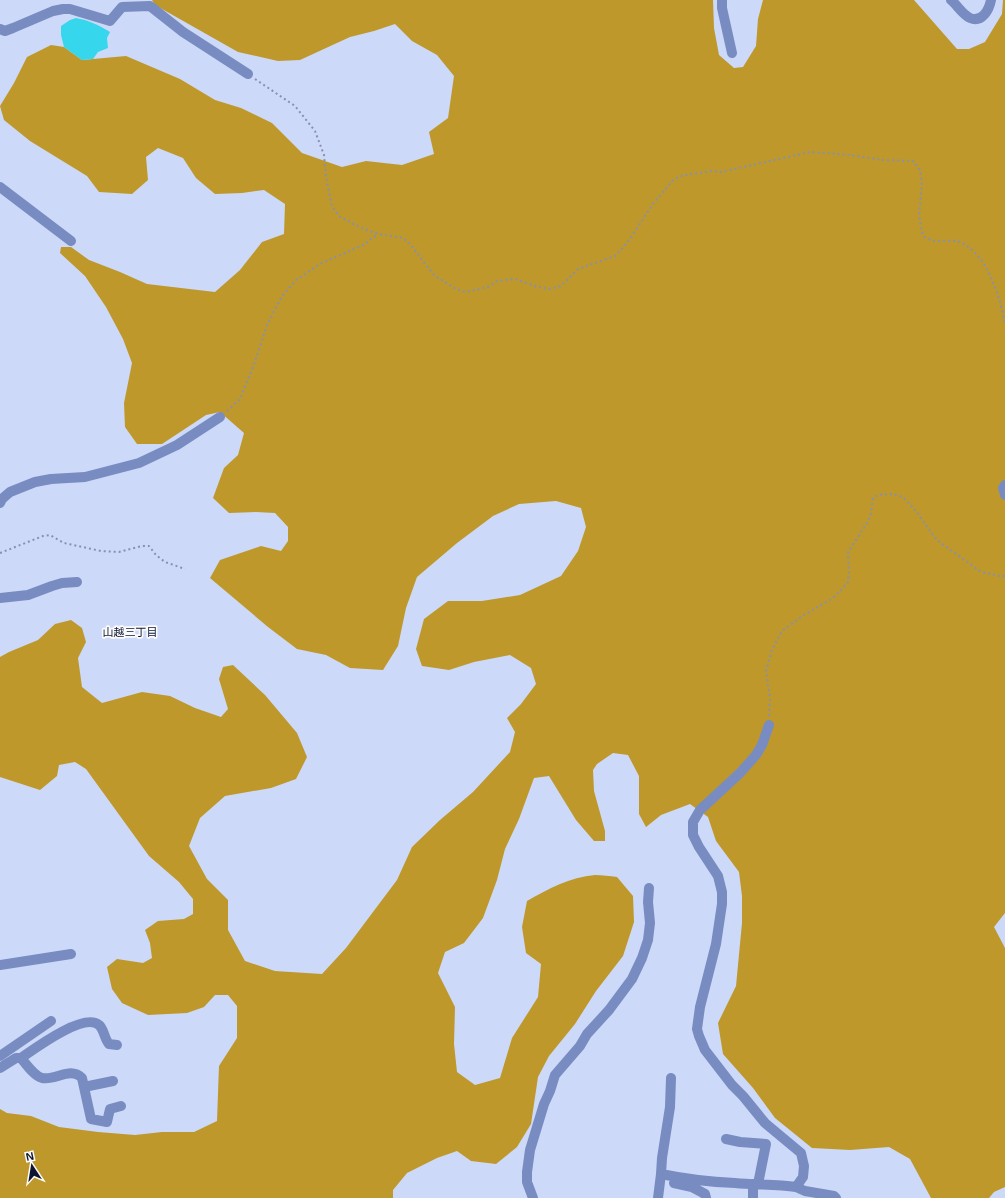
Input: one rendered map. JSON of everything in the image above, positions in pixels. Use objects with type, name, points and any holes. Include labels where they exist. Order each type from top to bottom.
[{"type":"street","points":[[722,0],[722,8],[732,53]]},
{"type":"street","points":[[951,0],[969,18],[977,19],[984,15],[990,6],[991,0]]},
{"type":"street","points":[[0,28],[6,31],[53,11],[63,9],[70,9],[110,21],[122,7],[150,6],[183,32],[248,74]]},
{"type":"street","points":[[0,187],[71,241]]},
{"type":"street","points":[[0,503],[2,499],[10,492],[35,482],[51,479],[85,477],[139,463],[177,446],[220,417]]},
{"type":"street","points":[[1005,485],[1003,488],[1005,495]]},
{"type":"street","points":[[0,598],[28,595],[62,583],[77,582]]},
{"type":"street","points":[[769,725],[762,745],[756,755],[740,773],[700,810],[693,822],[693,835],[718,876],[722,892],[722,904],[716,944],[700,1006],[698,1028],[699,1036],[705,1050],[732,1085],[765,1123],[801,1153],[804,1166],[803,1177],[796,1187]]},
{"type":"street","points":[[533,1198],[527,1182],[527,1172],[530,1150],[544,1104],[555,1075],[580,1046],[587,1034],[609,1010],[632,979],[642,958],[648,940],[650,923],[648,902],[649,888]]},
{"type":"street","points":[[0,965],[71,954]]},
{"type":"street","points":[[0,1056],[51,1021]]},
{"type":"street","points":[[0,1068],[16,1058],[21,1058],[66,1029],[88,1022],[96,1022],[100,1026],[109,1044],[117,1045]]},
{"type":"street","points":[[21,1058],[36,1075],[41,1078],[49,1078],[72,1073],[78,1074],[82,1078],[91,1119],[107,1122],[110,1109],[121,1106]]},
{"type":"street","points":[[658,1198],[662,1158],[670,1107],[671,1078]]},
{"type":"street","points":[[84,1088],[113,1081]]},
{"type":"street","points":[[726,1139],[740,1142],[766,1144],[755,1184],[753,1198]]},
{"type":"street","points":[[661,1177],[735,1183],[779,1184],[834,1196],[836,1198]]},
{"type":"street","points":[[661,1177],[692,1187],[705,1194],[706,1198]]},
{"type":"path","points":[[248,74],[295,106],[315,131],[324,155],[326,177],[332,206],[339,216],[359,227],[378,234],[403,238],[410,244],[434,275],[456,289],[466,292],[488,287],[497,281],[515,279],[538,287],[550,289],[561,286],[578,269],[615,256],[627,243],[653,204],[672,181],[680,176],[711,171],[721,172],[810,152],[850,155],[883,160],[913,161],[920,170],[922,184],[919,216],[923,236],[932,240],[949,240],[961,243],[975,252],[988,270],[998,297],[1005,324]]},
{"type":"path","points":[[220,417],[240,399],[253,368],[266,325],[286,291],[296,280],[320,264],[363,245],[378,234]]},
{"type":"path","points":[[769,725],[770,698],[766,671],[772,650],[782,631],[833,598],[848,582],[848,552],[868,522],[871,514],[873,498],[878,495],[892,494],[903,497],[917,512],[924,524],[937,540],[982,572],[1005,576]]},
{"type":"path","points":[[0,553],[43,536],[50,535],[64,543],[101,551],[118,552],[142,546],[149,546],[156,555],[165,562],[185,569]]},
{"type":"shaded area","points":[[152,0],[713,0],[714,28],[719,55],[734,68],[743,67],[756,46],[758,19],[763,0],[914,0],[957,49],[969,49],[985,42],[1002,14],[1003,0],[1005,0],[1005,913],[994,927],[1005,948],[1005,1187],[994,1192],[989,1198],[931,1198],[910,1159],[889,1147],[850,1150],[812,1148],[775,1118],[753,1088],[723,1054],[718,1023],[736,986],[742,923],[742,896],[739,872],[716,841],[708,817],[690,804],[661,815],[646,827],[639,814],[639,776],[628,755],[613,753],[597,764],[593,770],[594,791],[605,831],[605,841],[594,841],[576,820],[549,776],[534,778],[519,819],[505,849],[497,880],[483,918],[464,943],[445,952],[438,973],[455,1007],[454,1044],[457,1072],[475,1085],[500,1078],[512,1038],[538,997],[541,964],[526,953],[522,927],[527,901],[568,881],[595,875],[617,877],[633,896],[634,922],[623,956],[596,991],[575,1024],[549,1056],[538,1077],[531,1124],[517,1147],[496,1164],[471,1161],[457,1151],[437,1158],[407,1173],[393,1190],[393,1198],[0,1198],[0,1109],[7,1113],[31,1116],[59,1127],[135,1135],[162,1132],[194,1132],[217,1121],[219,1066],[237,1038],[237,1006],[228,995],[215,995],[204,1007],[187,1013],[148,1015],[122,1003],[112,989],[107,967],[117,959],[143,963],[152,958],[150,943],[145,930],[158,921],[184,919],[193,914],[193,899],[179,882],[149,856],[86,769],[75,762],[59,765],[57,776],[40,790],[0,777],[0,657],[38,640],[55,624],[71,620],[82,628],[86,642],[78,658],[82,687],[102,703],[142,692],[170,696],[195,708],[221,717],[228,709],[219,679],[223,667],[233,665],[265,695],[297,733],[307,757],[296,779],[271,788],[225,796],[200,818],[189,846],[207,879],[228,900],[228,930],[245,961],[275,971],[322,974],[346,948],[397,880],[412,847],[440,820],[473,792],[510,752],[515,732],[507,718],[521,704],[536,684],[531,668],[510,655],[474,662],[449,670],[422,666],[416,649],[424,619],[448,601],[482,601],[520,595],[561,576],[578,551],[586,527],[581,508],[556,501],[519,504],[493,516],[457,543],[417,577],[406,608],[398,646],[383,670],[350,668],[326,655],[297,649],[268,627],[210,578],[220,560],[261,546],[281,551],[288,541],[288,527],[275,513],[229,513],[213,498],[224,468],[238,455],[244,433],[220,412],[206,415],[162,444],[137,444],[125,427],[124,403],[132,363],[123,339],[106,307],[85,276],[60,253],[61,247],[71,247],[89,260],[147,284],[215,292],[240,270],[262,242],[284,234],[285,204],[264,190],[242,193],[215,194],[196,178],[183,158],[158,148],[146,157],[148,180],[132,194],[99,192],[87,176],[30,141],[4,120],[0,106],[27,57],[51,45],[64,47],[82,60],[126,56],[180,79],[215,100],[241,108],[272,123],[302,153],[342,167],[366,161],[402,165],[434,154],[429,132],[448,118],[454,76],[437,55],[412,41],[395,24],[350,37],[300,60],[278,61],[238,52],[155,5]]},
{"type":"water","points":[[76,18],[93,23],[110,32],[107,38],[108,48],[98,52],[93,59],[82,60],[64,47],[61,35],[61,26]]},
{"type":"district","name":"山越三丁目","points":[[130,632]]}]
